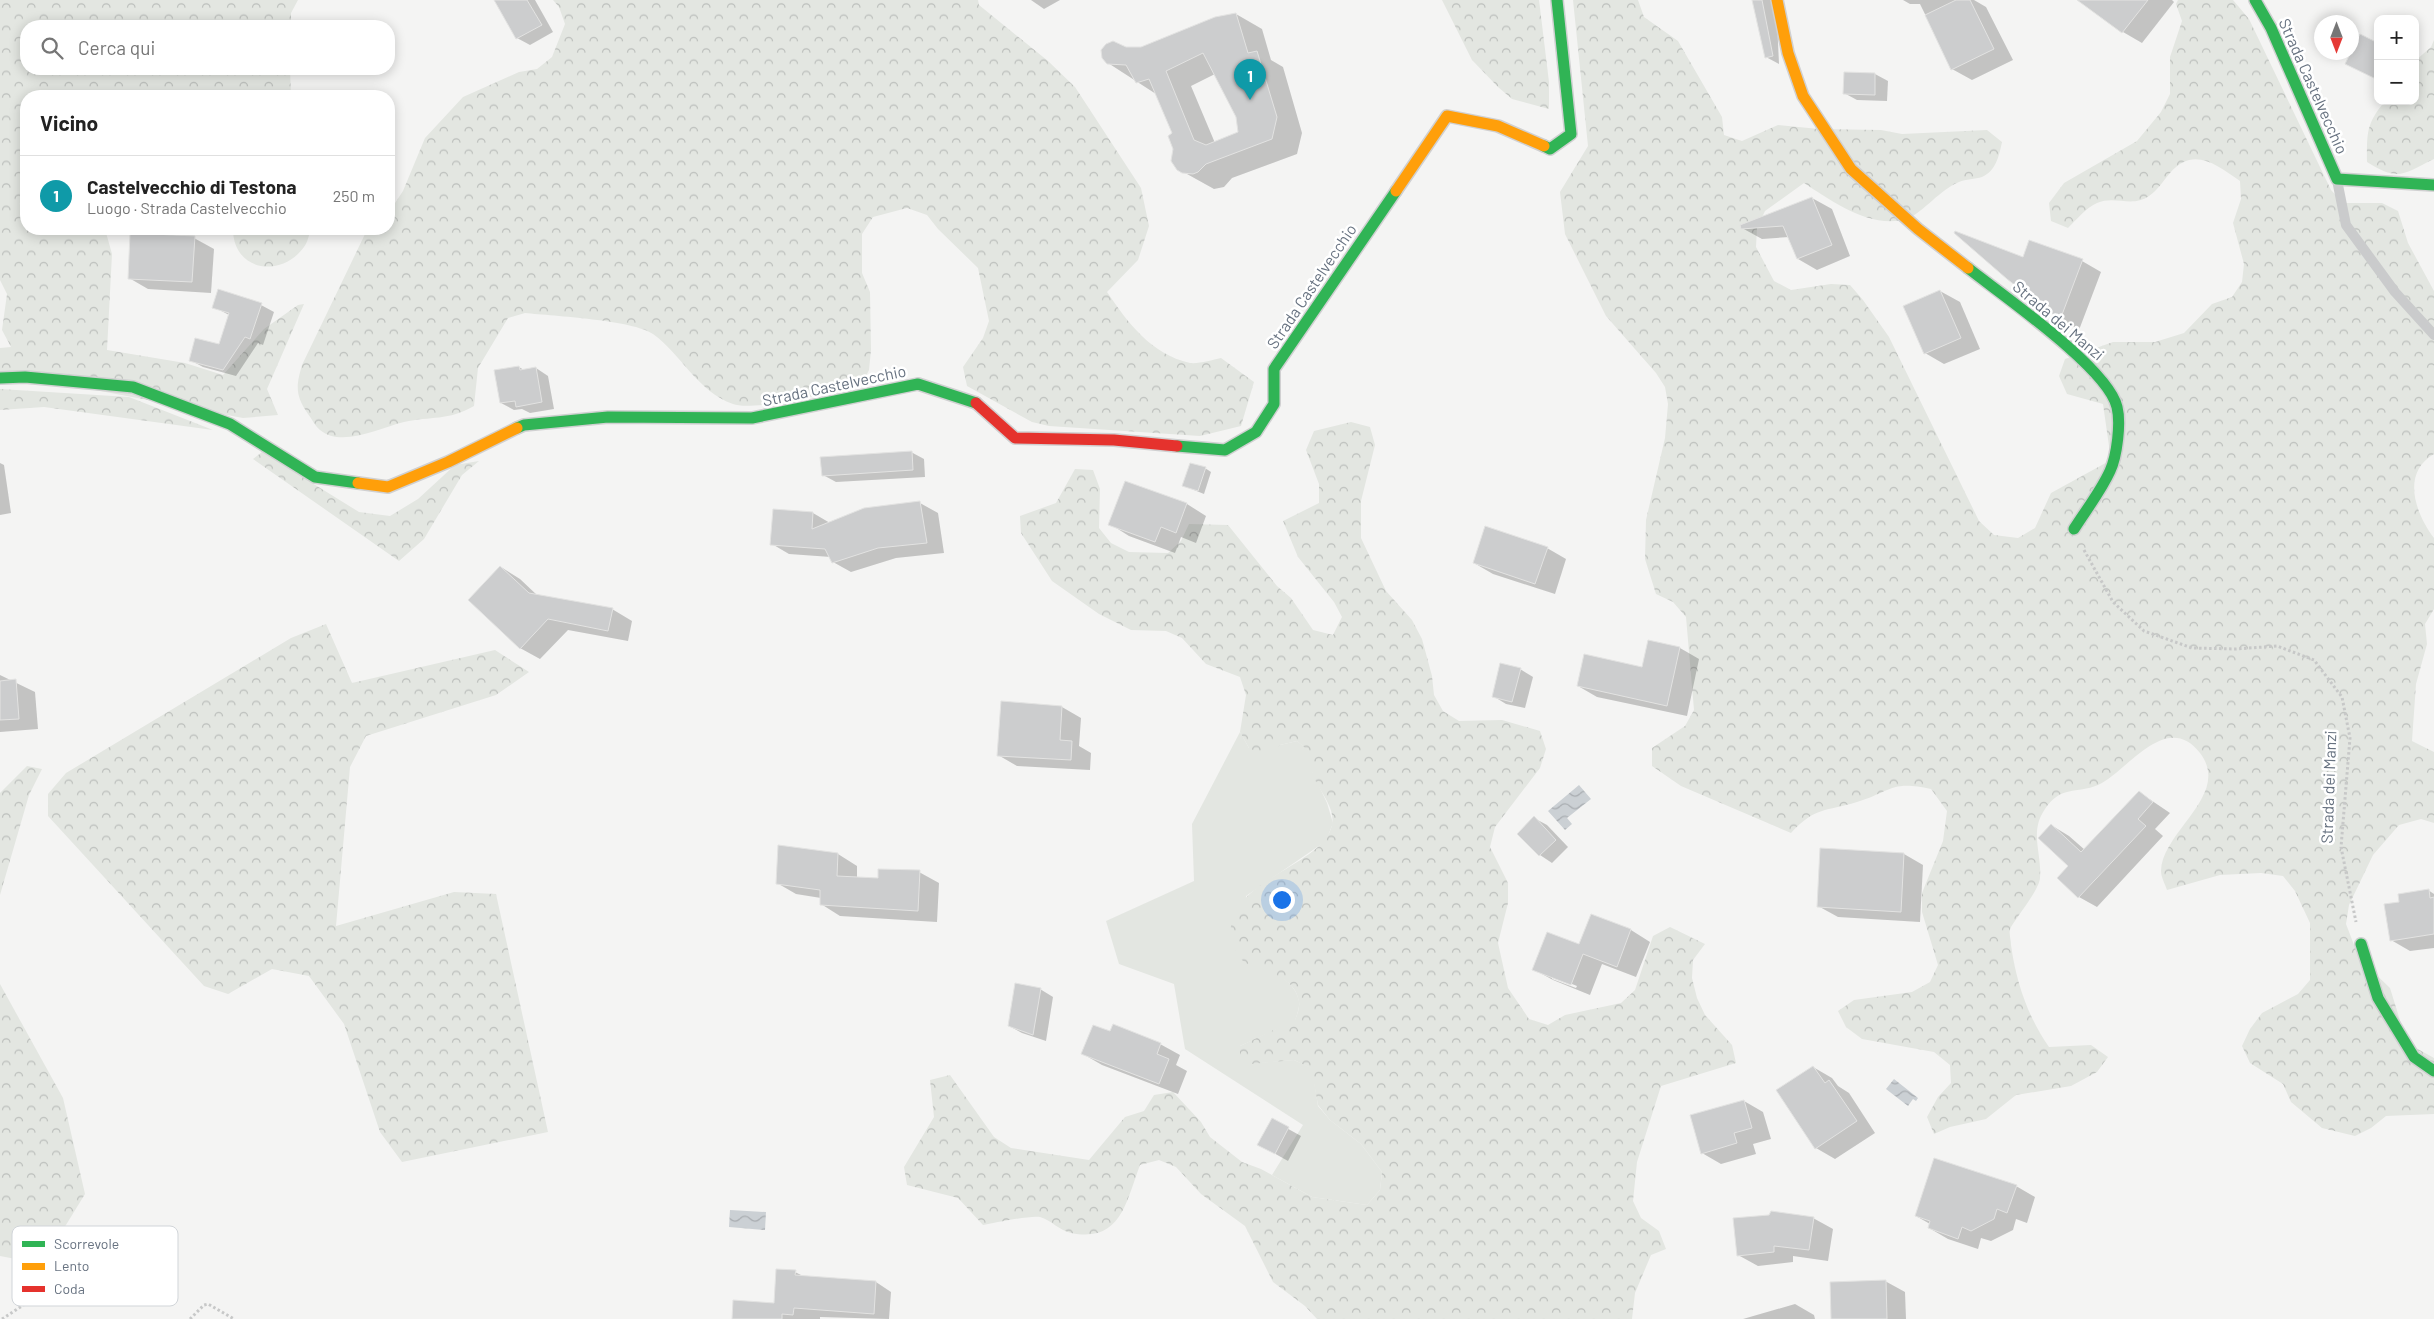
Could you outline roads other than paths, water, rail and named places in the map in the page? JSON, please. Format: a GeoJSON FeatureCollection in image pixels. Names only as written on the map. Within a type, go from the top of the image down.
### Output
{"type":"FeatureCollection","features":[{"type":"Feature","properties":{"kind":"street","name":"Strada Castelvecchio"},"geometry":{"type":"LineString","coordinates":[[0,378],[25,377],[132,387],[230,424],[315,478],[388,487],[448,462],[524,425],[608,417],[752,418],[918,384],[977,403],[1015,438],[1114,440],[1225,450],[1256,432],[1274,404],[1274,369],[1447,116],[1498,126],[1550,149],[1570,134],[1557,0]]}},
{"type":"Feature","properties":{"kind":"street","name":"Strada dei Manzi"},"geometry":{"type":"LineString","coordinates":[[1777,0],[1788,52],[1803,96],[1851,169],[1918,229],[2060,340],[2103,381],[2117,406],[2117,445],[2110,471],[2074,529]]}},
{"type":"Feature","properties":{"kind":"street","name":"Strada Castelvecchio"},"geometry":{"type":"LineString","coordinates":[[2255,0],[2271,28],[2337,179],[2434,185]]}},
{"type":"Feature","properties":{"kind":"street"},"geometry":{"type":"LineString","coordinates":[[2361,944],[2378,998],[2414,1056],[2434,1070]]}},
{"type":"Feature","properties":{"kind":"lane"},"geometry":{"type":"LineString","coordinates":[[2337,179],[2346,225],[2395,292],[2434,335]]}},
{"type":"Feature","properties":{"kind":"water"},"geometry":{"type":"Polygon","coordinates":[[[1579,785],[1591,799],[1567,818],[1572,824],[1565,830],[1548,811],[1579,785]]]}},
{"type":"Feature","properties":{"kind":"water"},"geometry":{"type":"Polygon","coordinates":[[[1894,1079],[1918,1098],[1916,1101],[1913,1099],[1908,1106],[1886,1089],[1894,1079]]]}},
{"type":"Feature","properties":{"kind":"water"},"geometry":{"type":"Polygon","coordinates":[[[730,1210],[766,1212],[765,1230],[729,1227],[730,1210]]]}},
{"type":"Feature","properties":{"kind":"place","name":"Castelvecchio di Testona"},"geometry":{"type":"Point","coordinates":[1250,100]}}]}
